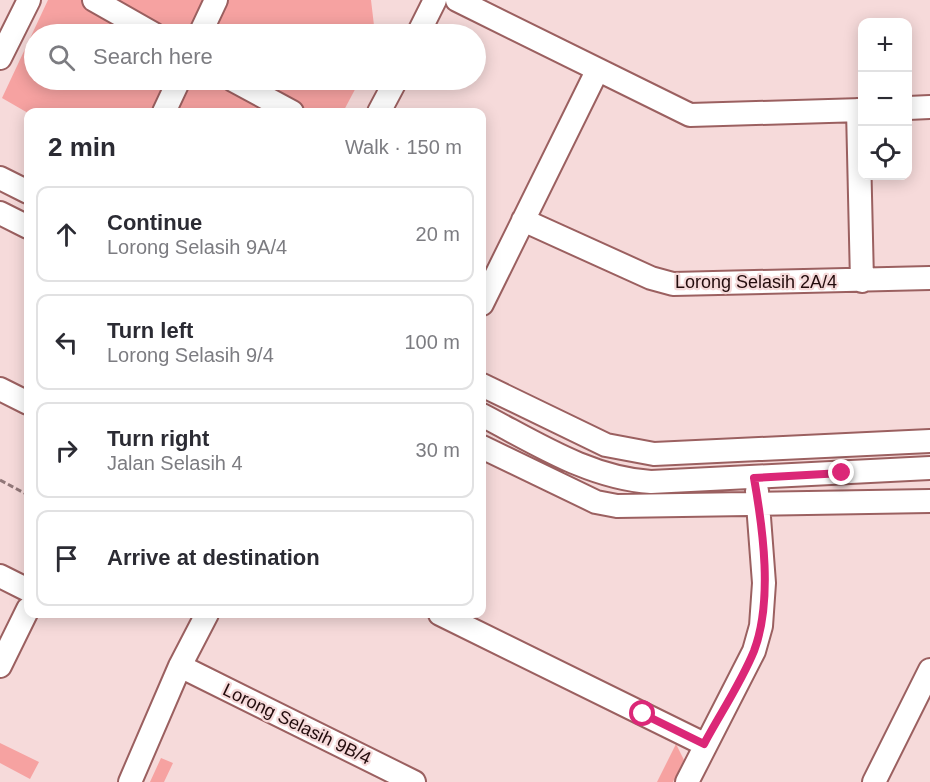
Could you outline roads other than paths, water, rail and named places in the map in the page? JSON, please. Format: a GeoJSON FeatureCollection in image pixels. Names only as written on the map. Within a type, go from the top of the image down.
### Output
{"type":"FeatureCollection","features":[{"type":"Feature","properties":{"kind":"street"},"geometry":{"type":"LineString","coordinates":[[0,58],[29,0]]}},
{"type":"Feature","properties":{"kind":"street"},"geometry":{"type":"LineString","coordinates":[[94,0],[136,24]]}},
{"type":"Feature","properties":{"kind":"street"},"geometry":{"type":"LineString","coordinates":[[205,24],[216,0]]}},
{"type":"Feature","properties":{"kind":"street"},"geometry":{"type":"LineString","coordinates":[[423,24],[435,0]]}},
{"type":"Feature","properties":{"kind":"street"},"geometry":{"type":"LineString","coordinates":[[457,0],[487,7],[597,71],[690,116],[858,110]]}},
{"type":"Feature","properties":{"kind":"street"},"geometry":{"type":"LineString","coordinates":[[486,296],[597,71]]}},
{"type":"Feature","properties":{"kind":"street"},"geometry":{"type":"LineString","coordinates":[[166,108],[174,90]]}},
{"type":"Feature","properties":{"kind":"street"},"geometry":{"type":"LineString","coordinates":[[251,90],[285,108]]}},
{"type":"Feature","properties":{"kind":"street"},"geometry":{"type":"LineString","coordinates":[[381,108],[391,90]]}},
{"type":"Feature","properties":{"kind":"street"},"geometry":{"type":"LineString","coordinates":[[912,108],[930,107]]}},
{"type":"Feature","properties":{"kind":"street"},"geometry":{"type":"LineString","coordinates":[[860,126],[862,281]]}},
{"type":"Feature","properties":{"kind":"street"},"geometry":{"type":"LineString","coordinates":[[0,178],[24,190]]}},
{"type":"Feature","properties":{"kind":"street"},"geometry":{"type":"LineString","coordinates":[[0,213],[24,225]]}},
{"type":"Feature","properties":{"kind":"street","name":"Lorong Selasih 2A/4"},"geometry":{"type":"LineString","coordinates":[[523,220],[651,278],[673,284],[930,278]]}},
{"type":"Feature","properties":{"kind":"street"},"geometry":{"type":"LineString","coordinates":[[486,387],[606,445],[654,454],[930,441]]}},
{"type":"Feature","properties":{"kind":"street"},"geometry":{"type":"LineString","coordinates":[[0,389],[24,401]]}},
{"type":"Feature","properties":{"kind":"street"},"geometry":{"type":"LineString","coordinates":[[486,417],[590,471],[625,481],[754,478],[930,468]]}},
{"type":"Feature","properties":{"kind":"street"},"geometry":{"type":"LineString","coordinates":[[486,449],[596,502],[617,506],[759,506],[930,501]]}},
{"type":"Feature","properties":{"kind":"street"},"geometry":{"type":"LineString","coordinates":[[687,782],[704,744],[754,651],[760,626],[764,583],[759,506],[754,478]]}},
{"type":"Feature","properties":{"kind":"street"},"geometry":{"type":"LineString","coordinates":[[0,576],[24,588]]}},
{"type":"Feature","properties":{"kind":"street"},"geometry":{"type":"LineString","coordinates":[[0,666],[24,617]]}},
{"type":"Feature","properties":{"kind":"street"},"geometry":{"type":"LineString","coordinates":[[130,782],[180,666],[205,618]]}},
{"type":"Feature","properties":{"kind":"street"},"geometry":{"type":"LineString","coordinates":[[448,618],[704,744]]}},
{"type":"Feature","properties":{"kind":"street","name":"Lorong Selasih 9B/4"},"geometry":{"type":"LineString","coordinates":[[180,666],[414,782]]}},
{"type":"Feature","properties":{"kind":"street"},"geometry":{"type":"LineString","coordinates":[[874,782],[930,670]]}}]}
